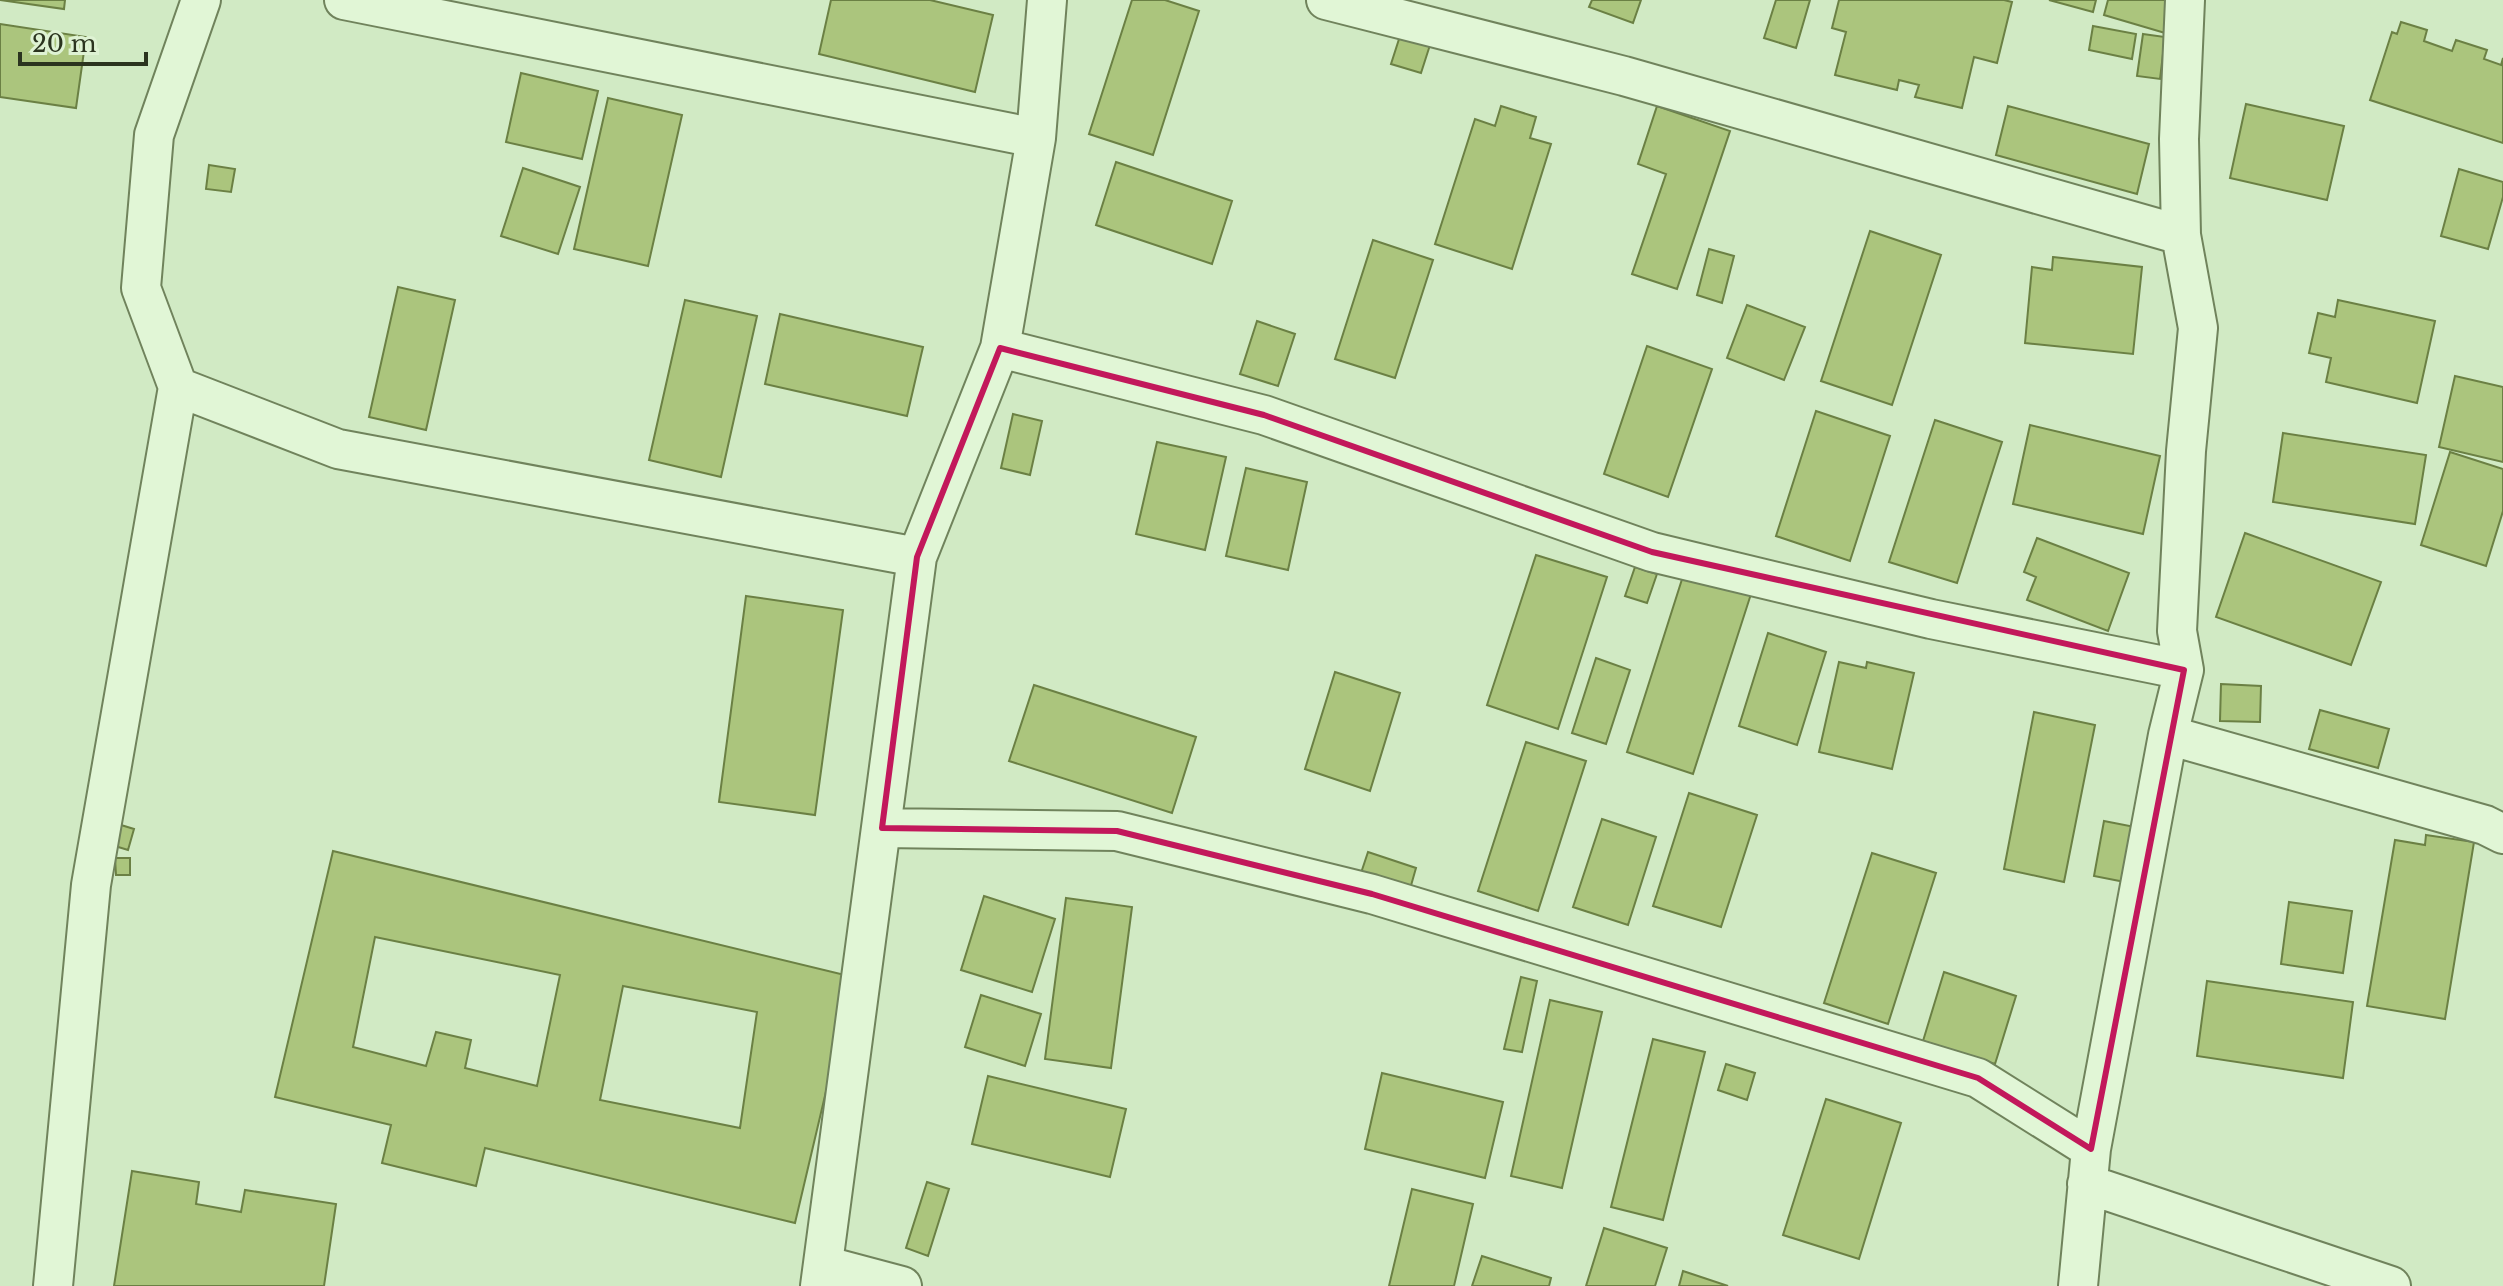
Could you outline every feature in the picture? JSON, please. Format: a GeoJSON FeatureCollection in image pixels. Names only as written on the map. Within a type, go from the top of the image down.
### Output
{"type":"FeatureCollection","features":[{"type":"Feature","properties":{"kind":"street"},"geometry":{"type":"LineString","coordinates":[[53,1286],[91,885],[178,387],[141,288],[154,135],[201,0]]}},
{"type":"Feature","properties":{"kind":"street"},"geometry":{"type":"LineString","coordinates":[[344,0],[1036,138]]}},
{"type":"Feature","properties":{"kind":"street"},"geometry":{"type":"LineString","coordinates":[[902,1286],[822,1276],[917,557],[1000,348],[1036,138],[1047,0]]}},
{"type":"Feature","properties":{"kind":"street"},"geometry":{"type":"LineString","coordinates":[[1326,0],[1624,76],[2181,235]]}},
{"type":"Feature","properties":{"kind":"street"},"geometry":{"type":"LineString","coordinates":[[2078,1286],[2089,1167],[2168,735],[2184,670],[2177,631],[2186,451],[2198,328],[2181,235],[2179,139],[2185,0]]}},
{"type":"Feature","properties":{"kind":"street"},"geometry":{"type":"LineString","coordinates":[[1000,348],[1264,415],[1652,552],[1931,619],[2184,670]]}},
{"type":"Feature","properties":{"kind":"street"},"geometry":{"type":"LineString","coordinates":[[178,387],[338,449],[917,557]]}},
{"type":"Feature","properties":{"kind":"street"},"geometry":{"type":"LineString","coordinates":[[2168,735],[2485,825],[2503,834]]}},
{"type":"Feature","properties":{"kind":"street"},"geometry":{"type":"LineString","coordinates":[[882,828],[1117,831],[1372,894],[1978,1078],[2089,1167],[2391,1286]]}},
{"type":"Feature","properties":{"kind":"highlighted area"},"geometry":{"type":"Polygon","coordinates":[[[1000,348],[1264,415],[1652,552],[2184,670],[2091,1149],[1978,1078],[1372,894],[1117,831],[882,828],[917,557],[1000,348]]]}},
{"type":"Feature","properties":{"kind":"building"},"geometry":{"type":"Polygon","coordinates":[[[0,0],[65,0],[64,9],[0,0]]]}},
{"type":"Feature","properties":{"kind":"building"},"geometry":{"type":"Polygon","coordinates":[[[831,0],[930,0],[993,15],[975,92],[819,54],[831,0]]]}},
{"type":"Feature","properties":{"kind":"building"},"geometry":{"type":"Polygon","coordinates":[[[1132,0],[1165,0],[1199,11],[1153,155],[1089,134],[1132,0]]]}},
{"type":"Feature","properties":{"kind":"building"},"geometry":{"type":"Polygon","coordinates":[[[1592,0],[1641,0],[1633,23],[1589,7],[1592,0]]]}},
{"type":"Feature","properties":{"kind":"building"},"geometry":{"type":"Polygon","coordinates":[[[1776,0],[1810,0],[1796,48],[1764,38],[1776,0]]]}},
{"type":"Feature","properties":{"kind":"building"},"geometry":{"type":"Polygon","coordinates":[[[1839,0],[2012,2],[1997,63],[1974,57],[1962,108],[1915,97],[1919,85],[1899,80],[1897,90],[1835,75],[1846,32],[1832,28],[1839,0]]]}},
{"type":"Feature","properties":{"kind":"building"},"geometry":{"type":"Polygon","coordinates":[[[2049,0],[2096,0],[2093,12],[2049,0]]]}},
{"type":"Feature","properties":{"kind":"building"},"geometry":{"type":"Polygon","coordinates":[[[2108,0],[2174,0],[2165,33],[2104,15],[2108,0]]]}},
{"type":"Feature","properties":{"kind":"building"},"geometry":{"type":"Polygon","coordinates":[[[2401,22],[2427,30],[2424,41],[2452,51],[2456,40],[2487,50],[2484,59],[2501,65],[2503,58],[2503,143],[2370,100],[2392,32],[2397,34],[2401,22]]]}},
{"type":"Feature","properties":{"kind":"building"},"geometry":{"type":"Polygon","coordinates":[[[0,24],[86,37],[76,108],[0,97],[0,24]]]}},
{"type":"Feature","properties":{"kind":"building"},"geometry":{"type":"Polygon","coordinates":[[[2093,26],[2136,34],[2132,59],[2089,50],[2093,26]]]}},
{"type":"Feature","properties":{"kind":"building"},"geometry":{"type":"Polygon","coordinates":[[[2143,34],[2165,37],[2160,79],[2137,76],[2143,34]]]}},
{"type":"Feature","properties":{"kind":"building"},"geometry":{"type":"Polygon","coordinates":[[[1400,36],[1430,45],[1421,73],[1391,64],[1400,36]]]}},
{"type":"Feature","properties":{"kind":"building"},"geometry":{"type":"Polygon","coordinates":[[[521,73],[598,91],[582,159],[506,142],[521,73]]]}},
{"type":"Feature","properties":{"kind":"building"},"geometry":{"type":"Polygon","coordinates":[[[608,98],[682,115],[648,266],[574,249],[608,98]]]}},
{"type":"Feature","properties":{"kind":"building"},"geometry":{"type":"Polygon","coordinates":[[[2246,104],[2344,126],[2327,200],[2230,178],[2246,104]]]}},
{"type":"Feature","properties":{"kind":"building"},"geometry":{"type":"Polygon","coordinates":[[[1501,106],[1536,117],[1530,138],[1551,144],[1512,269],[1435,244],[1475,119],[1495,126],[1501,106]]]}},
{"type":"Feature","properties":{"kind":"building"},"geometry":{"type":"Polygon","coordinates":[[[1657,106],[1730,131],[1677,289],[1632,274],[1666,174],[1638,164],[1657,106]]]}},
{"type":"Feature","properties":{"kind":"building"},"geometry":{"type":"Polygon","coordinates":[[[2008,106],[2149,144],[2137,194],[1996,155],[2008,106]]]}},
{"type":"Feature","properties":{"kind":"building"},"geometry":{"type":"Polygon","coordinates":[[[1116,162],[1232,201],[1212,264],[1096,225],[1116,162]]]}},
{"type":"Feature","properties":{"kind":"building"},"geometry":{"type":"Polygon","coordinates":[[[209,165],[235,169],[231,192],[206,189],[209,165]]]}},
{"type":"Feature","properties":{"kind":"building"},"geometry":{"type":"Polygon","coordinates":[[[523,168],[580,187],[558,254],[501,236],[523,168]]]}},
{"type":"Feature","properties":{"kind":"building"},"geometry":{"type":"Polygon","coordinates":[[[2459,169],[2503,182],[2503,197],[2488,249],[2441,236],[2459,169]]]}},
{"type":"Feature","properties":{"kind":"building"},"geometry":{"type":"Polygon","coordinates":[[[1870,231],[1941,255],[1892,405],[1821,381],[1870,231]]]}},
{"type":"Feature","properties":{"kind":"building"},"geometry":{"type":"Polygon","coordinates":[[[1373,240],[1433,260],[1395,378],[1335,359],[1373,240]]]}},
{"type":"Feature","properties":{"kind":"building"},"geometry":{"type":"Polygon","coordinates":[[[1709,249],[1734,256],[1722,303],[1697,295],[1709,249]]]}},
{"type":"Feature","properties":{"kind":"building"},"geometry":{"type":"Polygon","coordinates":[[[2053,257],[2142,267],[2133,354],[2025,343],[2032,267],[2052,270],[2053,257]]]}},
{"type":"Feature","properties":{"kind":"building"},"geometry":{"type":"Polygon","coordinates":[[[398,287],[455,300],[426,430],[369,417],[398,287]]]}},
{"type":"Feature","properties":{"kind":"building"},"geometry":{"type":"Polygon","coordinates":[[[685,300],[757,316],[721,477],[649,460],[685,300]]]}},
{"type":"Feature","properties":{"kind":"building"},"geometry":{"type":"Polygon","coordinates":[[[2338,300],[2435,321],[2417,403],[2326,382],[2331,358],[2309,353],[2318,313],[2335,317],[2338,300]]]}},
{"type":"Feature","properties":{"kind":"building"},"geometry":{"type":"Polygon","coordinates":[[[1747,305],[1805,327],[1784,380],[1727,358],[1747,305]]]}},
{"type":"Feature","properties":{"kind":"building"},"geometry":{"type":"Polygon","coordinates":[[[780,314],[923,347],[907,416],[765,384],[780,314]]]}},
{"type":"Feature","properties":{"kind":"building"},"geometry":{"type":"Polygon","coordinates":[[[1257,321],[1295,334],[1278,386],[1240,374],[1257,321]]]}},
{"type":"Feature","properties":{"kind":"building"},"geometry":{"type":"Polygon","coordinates":[[[1647,346],[1712,369],[1668,497],[1604,474],[1647,346]]]}},
{"type":"Feature","properties":{"kind":"building"},"geometry":{"type":"Polygon","coordinates":[[[2455,376],[2503,387],[2503,462],[2439,447],[2455,376]]]}},
{"type":"Feature","properties":{"kind":"building"},"geometry":{"type":"Polygon","coordinates":[[[1816,411],[1890,436],[1850,561],[1776,536],[1816,411]]]}},
{"type":"Feature","properties":{"kind":"building"},"geometry":{"type":"Polygon","coordinates":[[[1013,414],[1042,421],[1030,475],[1001,468],[1013,414]]]}},
{"type":"Feature","properties":{"kind":"building"},"geometry":{"type":"Polygon","coordinates":[[[1935,420],[2002,442],[1957,583],[1889,562],[1935,420]]]}},
{"type":"Feature","properties":{"kind":"building"},"geometry":{"type":"Polygon","coordinates":[[[2030,425],[2160,456],[2143,534],[2013,504],[2030,425]]]}},
{"type":"Feature","properties":{"kind":"building"},"geometry":{"type":"Polygon","coordinates":[[[2283,433],[2426,455],[2415,524],[2273,502],[2283,433]]]}},
{"type":"Feature","properties":{"kind":"building"},"geometry":{"type":"Polygon","coordinates":[[[1157,442],[1226,457],[1205,550],[1136,534],[1157,442]]]}},
{"type":"Feature","properties":{"kind":"building"},"geometry":{"type":"Polygon","coordinates":[[[2450,452],[2503,469],[2503,511],[2486,566],[2421,545],[2450,452]]]}},
{"type":"Feature","properties":{"kind":"building"},"geometry":{"type":"Polygon","coordinates":[[[1246,468],[1307,482],[1288,570],[1226,556],[1246,468]]]}},
{"type":"Feature","properties":{"kind":"building"},"geometry":{"type":"Polygon","coordinates":[[[2245,533],[2381,582],[2351,665],[2216,617],[2245,533]]]}},
{"type":"Feature","properties":{"kind":"building"},"geometry":{"type":"Polygon","coordinates":[[[2037,538],[2129,573],[2108,631],[2027,600],[2036,577],[2024,572],[2037,538]]]}},
{"type":"Feature","properties":{"kind":"building"},"geometry":{"type":"Polygon","coordinates":[[[1536,555],[1607,577],[1558,729],[1487,705],[1536,555]]]}},
{"type":"Feature","properties":{"kind":"building"},"geometry":{"type":"Polygon","coordinates":[[[1635,567],[1657,574],[1647,603],[1625,596],[1635,567]]]}},
{"type":"Feature","properties":{"kind":"building"},"geometry":{"type":"Polygon","coordinates":[[[1684,573],[1751,594],[1693,774],[1627,752],[1684,573]]]}},
{"type":"Feature","properties":{"kind":"building"},"geometry":{"type":"Polygon","coordinates":[[[746,596],[843,610],[815,815],[719,802],[746,596]]]}},
{"type":"Feature","properties":{"kind":"building"},"geometry":{"type":"Polygon","coordinates":[[[1768,633],[1826,652],[1797,745],[1739,726],[1768,633]]]}},
{"type":"Feature","properties":{"kind":"building"},"geometry":{"type":"Polygon","coordinates":[[[1596,658],[1630,670],[1606,744],[1572,733],[1596,658]]]}},
{"type":"Feature","properties":{"kind":"building"},"geometry":{"type":"Polygon","coordinates":[[[1839,662],[1866,668],[1867,662],[1914,673],[1892,769],[1819,752],[1839,662]]]}},
{"type":"Feature","properties":{"kind":"building"},"geometry":{"type":"Polygon","coordinates":[[[1335,672],[1400,693],[1370,791],[1305,769],[1335,672]]]}},
{"type":"Feature","properties":{"kind":"building"},"geometry":{"type":"Polygon","coordinates":[[[2221,684],[2261,686],[2260,722],[2220,721],[2221,684]]]}},
{"type":"Feature","properties":{"kind":"building"},"geometry":{"type":"Polygon","coordinates":[[[1034,685],[1196,737],[1172,813],[1009,761],[1034,685]]]}},
{"type":"Feature","properties":{"kind":"building"},"geometry":{"type":"Polygon","coordinates":[[[2320,710],[2389,729],[2378,768],[2309,749],[2320,710]]]}},
{"type":"Feature","properties":{"kind":"building"},"geometry":{"type":"Polygon","coordinates":[[[2034,712],[2095,725],[2064,882],[2004,869],[2034,712]]]}},
{"type":"Feature","properties":{"kind":"building"},"geometry":{"type":"Polygon","coordinates":[[[1526,742],[1586,761],[1538,911],[1478,891],[1526,742]]]}},
{"type":"Feature","properties":{"kind":"building"},"geometry":{"type":"Polygon","coordinates":[[[1689,793],[1757,815],[1721,927],[1653,906],[1689,793]]]}},
{"type":"Feature","properties":{"kind":"building"},"geometry":{"type":"Polygon","coordinates":[[[1602,819],[1656,837],[1628,925],[1573,907],[1602,819]]]}},
{"type":"Feature","properties":{"kind":"building"},"geometry":{"type":"Polygon","coordinates":[[[2104,821],[2140,828],[2130,883],[2094,876],[2104,821]]]}},
{"type":"Feature","properties":{"kind":"building"},"geometry":{"type":"Polygon","coordinates":[[[121,825],[134,829],[128,850],[115,846],[121,825]]]}},
{"type":"Feature","properties":{"kind":"building"},"geometry":{"type":"Polygon","coordinates":[[[2426,835],[2474,842],[2445,1019],[2367,1006],[2395,840],[2425,845],[2426,835]]]}},
{"type":"Feature","properties":{"kind":"building"},"geometry":{"type":"Polygon","coordinates":[[[333,851],[853,977],[795,1223],[485,1148],[476,1186],[382,1163],[391,1125],[275,1097],[333,851]],[[375,937],[353,1047],[426,1066],[436,1032],[471,1040],[465,1068],[537,1086],[560,975],[375,937]],[[623,986],[600,1100],[740,1128],[757,1012],[623,986]]]}},
{"type":"Feature","properties":{"kind":"building"},"geometry":{"type":"Polygon","coordinates":[[[1368,852],[1416,868],[1410,889],[1361,873],[1368,852]]]}},
{"type":"Feature","properties":{"kind":"building"},"geometry":{"type":"Polygon","coordinates":[[[1872,853],[1936,873],[1888,1024],[1824,1003],[1872,853]]]}},
{"type":"Feature","properties":{"kind":"building"},"geometry":{"type":"Polygon","coordinates":[[[115,858],[130,858],[130,875],[116,875],[115,858]]]}},
{"type":"Feature","properties":{"kind":"building"},"geometry":{"type":"Polygon","coordinates":[[[984,896],[1055,919],[1032,992],[961,970],[984,896]]]}},
{"type":"Feature","properties":{"kind":"building"},"geometry":{"type":"Polygon","coordinates":[[[1066,898],[1132,907],[1111,1068],[1045,1059],[1066,898]]]}},
{"type":"Feature","properties":{"kind":"building"},"geometry":{"type":"Polygon","coordinates":[[[2289,902],[2352,911],[2343,973],[2281,964],[2289,902]]]}},
{"type":"Feature","properties":{"kind":"building"},"geometry":{"type":"Polygon","coordinates":[[[1944,972],[2016,996],[1995,1064],[1923,1041],[1944,972]]]}},
{"type":"Feature","properties":{"kind":"building"},"geometry":{"type":"Polygon","coordinates":[[[1521,977],[1537,981],[1522,1052],[1504,1049],[1521,977]]]}},
{"type":"Feature","properties":{"kind":"building"},"geometry":{"type":"Polygon","coordinates":[[[2207,981],[2353,1002],[2343,1078],[2197,1056],[2207,981]]]}},
{"type":"Feature","properties":{"kind":"building"},"geometry":{"type":"Polygon","coordinates":[[[981,995],[1041,1014],[1025,1066],[965,1047],[981,995]]]}},
{"type":"Feature","properties":{"kind":"building"},"geometry":{"type":"Polygon","coordinates":[[[1550,1000],[1602,1012],[1562,1188],[1511,1176],[1550,1000]]]}},
{"type":"Feature","properties":{"kind":"building"},"geometry":{"type":"Polygon","coordinates":[[[1653,1039],[1705,1052],[1663,1220],[1611,1207],[1653,1039]]]}},
{"type":"Feature","properties":{"kind":"building"},"geometry":{"type":"Polygon","coordinates":[[[1726,1064],[1755,1073],[1747,1100],[1718,1090],[1726,1064]]]}},
{"type":"Feature","properties":{"kind":"building"},"geometry":{"type":"Polygon","coordinates":[[[1382,1073],[1503,1102],[1485,1178],[1365,1149],[1382,1073]]]}},
{"type":"Feature","properties":{"kind":"building"},"geometry":{"type":"Polygon","coordinates":[[[988,1076],[1126,1109],[1110,1177],[972,1144],[988,1076]]]}},
{"type":"Feature","properties":{"kind":"building"},"geometry":{"type":"Polygon","coordinates":[[[1826,1099],[1901,1123],[1859,1259],[1783,1235],[1826,1099]]]}},
{"type":"Feature","properties":{"kind":"building"},"geometry":{"type":"Polygon","coordinates":[[[132,1171],[199,1182],[196,1204],[241,1212],[245,1190],[336,1204],[324,1286],[114,1286],[132,1171]]]}},
{"type":"Feature","properties":{"kind":"building"},"geometry":{"type":"Polygon","coordinates":[[[927,1182],[949,1189],[928,1256],[906,1248],[927,1182]]]}},
{"type":"Feature","properties":{"kind":"building"},"geometry":{"type":"Polygon","coordinates":[[[1412,1189],[1473,1204],[1454,1286],[1389,1286],[1412,1189]]]}},
{"type":"Feature","properties":{"kind":"building"},"geometry":{"type":"Polygon","coordinates":[[[1604,1228],[1667,1248],[1655,1286],[1586,1286],[1604,1228]]]}},
{"type":"Feature","properties":{"kind":"building"},"geometry":{"type":"Polygon","coordinates":[[[1482,1256],[1551,1278],[1549,1286],[1472,1286],[1482,1256]]]}},
{"type":"Feature","properties":{"kind":"building"},"geometry":{"type":"Polygon","coordinates":[[[1683,1271],[1728,1286],[1679,1286],[1683,1271]]]}}]}
